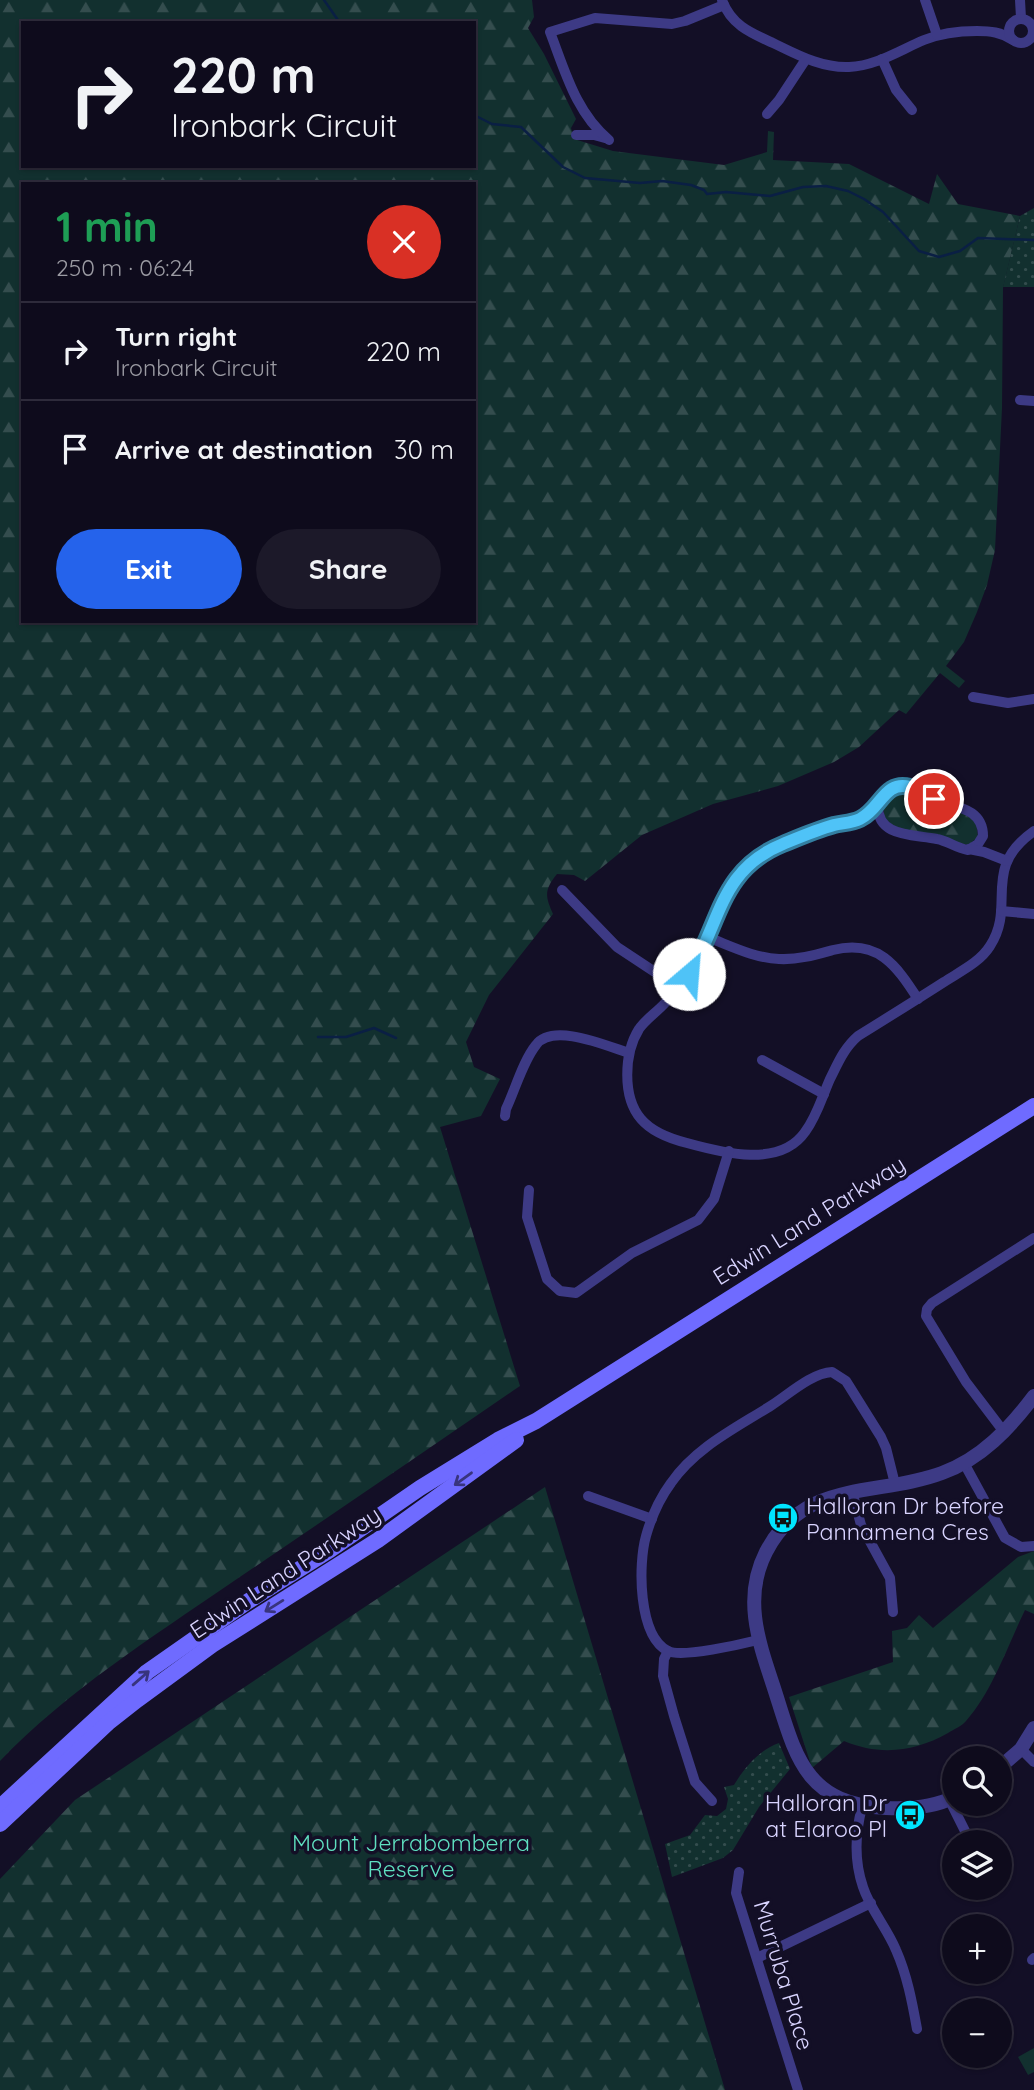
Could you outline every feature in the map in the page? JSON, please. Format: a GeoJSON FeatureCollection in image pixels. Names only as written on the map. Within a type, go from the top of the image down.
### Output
{"type":"FeatureCollection","features":[{"type":"Feature","properties":{"kind":"main road","name":"Edwin Land Parkway"},"geometry":{"type":"LineString","coordinates":[[0,1807],[147,1672],[247,1602],[330,1550],[420,1488],[498,1440],[536,1421],[1034,1106]]}},
{"type":"Feature","properties":{"kind":"main road","name":"Edwin Land Parkway"},"geometry":{"type":"LineString","coordinates":[[0,1824],[109,1722],[180,1668],[378,1540],[610,1374]]}},
{"type":"Feature","properties":{"kind":"street"},"geometry":{"type":"LineString","coordinates":[[925,0],[937,35]]}},
{"type":"Feature","properties":{"kind":"street"},"geometry":{"type":"LineString","coordinates":[[991,31],[1023,43],[1033,37],[1034,29],[1024,22],[1020,0]]}},
{"type":"Feature","properties":{"kind":"street"},"geometry":{"type":"LineString","coordinates":[[576,135],[594,135],[611,142],[591,123],[581,107],[550,32],[595,18],[672,24],[685,21],[723,2],[737,24],[747,31],[806,59],[839,67],[860,66],[881,60],[937,35],[958,31],[991,31],[1024,22]]}},
{"type":"Feature","properties":{"kind":"street"},"geometry":{"type":"LineString","coordinates":[[1013,40],[1009,30],[1024,22]]}},
{"type":"Feature","properties":{"kind":"street"},"geometry":{"type":"LineString","coordinates":[[767,114],[806,59]]}},
{"type":"Feature","properties":{"kind":"street"},"geometry":{"type":"LineString","coordinates":[[881,60],[897,90],[912,110]]}},
{"type":"Feature","properties":{"kind":"street"},"geometry":{"type":"LineString","coordinates":[[1020,400],[1034,401]]}},
{"type":"Feature","properties":{"kind":"street"},"geometry":{"type":"LineString","coordinates":[[973,697],[1008,703],[1034,699]]}},
{"type":"Feature","properties":{"kind":"street"},"geometry":{"type":"LineString","coordinates":[[1007,861],[990,848],[978,820],[969,811],[909,787],[900,786],[891,789],[864,817],[794,839],[753,860],[730,885],[694,966],[678,988],[641,1027],[629,1052],[627,1072],[631,1097],[633,1107],[641,1120],[668,1137],[700,1146],[758,1154],[772,1154],[787,1149],[804,1133],[818,1111],[847,1045],[971,965],[985,953],[997,933],[1001,911],[1000,888],[1007,861],[1019,843],[1034,831]]}},
{"type":"Feature","properties":{"kind":"street"},"geometry":{"type":"LineString","coordinates":[[878,804],[879,816],[887,827]]}},
{"type":"Feature","properties":{"kind":"street"},"geometry":{"type":"LineString","coordinates":[[851,822],[879,824],[906,835],[939,839],[1007,861]]}},
{"type":"Feature","properties":{"kind":"street"},"geometry":{"type":"LineString","coordinates":[[969,849],[981,840],[983,833]]}},
{"type":"Feature","properties":{"kind":"street"},"geometry":{"type":"LineString","coordinates":[[562,890],[617,947],[678,988]]}},
{"type":"Feature","properties":{"kind":"street"},"geometry":{"type":"LineString","coordinates":[[1001,911],[1034,914]]}},
{"type":"Feature","properties":{"kind":"street"},"geometry":{"type":"LineString","coordinates":[[707,937],[762,957],[782,959],[855,947],[873,951],[886,957],[898,968],[918,999]]}},
{"type":"Feature","properties":{"kind":"street"},"geometry":{"type":"LineString","coordinates":[[505,1116],[535,1045],[544,1038],[560,1034],[629,1052]]}},
{"type":"Feature","properties":{"kind":"street"},"geometry":{"type":"LineString","coordinates":[[762,1060],[824,1094]]}},
{"type":"Feature","properties":{"kind":"street"},"geometry":{"type":"LineString","coordinates":[[529,1190],[527,1217],[545,1276],[557,1290],[574,1293],[583,1290],[623,1258],[698,1220],[714,1199],[729,1151]]}},
{"type":"Feature","properties":{"kind":"street"},"geometry":{"type":"LineString","coordinates":[[1004,1432],[966,1382],[926,1316],[927,1308],[1034,1238]]}},
{"type":"Feature","properties":{"kind":"street"},"geometry":{"type":"LineString","coordinates":[[758,1640],[715,1649],[674,1653],[656,1640],[642,1590],[643,1551],[652,1519],[671,1483],[699,1452],[814,1378],[829,1372],[837,1373],[846,1381],[881,1437],[895,1484]]}},
{"type":"Feature","properties":{"kind":"street"},"geometry":{"type":"LineString","coordinates":[[942,1800],[914,1807],[862,1807],[840,1799],[804,1769],[796,1758],[758,1640],[753,1604],[754,1584],[774,1539],[785,1526],[813,1504],[852,1491],[921,1480],[944,1473],[984,1450],[1004,1432],[1034,1396]]}},
{"type":"Feature","properties":{"kind":"street"},"geometry":{"type":"LineString","coordinates":[[964,1463],[1005,1538],[1021,1546],[1034,1546]]}},
{"type":"Feature","properties":{"kind":"street"},"geometry":{"type":"LineString","coordinates":[[852,1491],[861,1525],[890,1578],[893,1612]]}},
{"type":"Feature","properties":{"kind":"street"},"geometry":{"type":"LineString","coordinates":[[588,1496],[652,1519]]}},
{"type":"Feature","properties":{"kind":"street"},"geometry":{"type":"LineString","coordinates":[[668,1651],[664,1660],[663,1676],[674,1716],[695,1782],[712,1801]]}},
{"type":"Feature","properties":{"kind":"street"},"geometry":{"type":"LineString","coordinates":[[1012,1757],[1021,1749],[1034,1728]]}},
{"type":"Feature","properties":{"kind":"street"},"geometry":{"type":"LineString","coordinates":[[1021,1749],[1034,1762]]}},
{"type":"Feature","properties":{"kind":"street"},"geometry":{"type":"LineString","coordinates":[[862,1807],[856,1858],[863,1888],[892,1941],[904,1970],[917,2029]]}},
{"type":"Feature","properties":{"kind":"street","name":"Murruba Place"},"geometry":{"type":"LineString","coordinates":[[739,1872],[736,1893],[798,2090]]}},
{"type":"Feature","properties":{"kind":"street"},"geometry":{"type":"LineString","coordinates":[[757,1958],[871,1903]]}},
{"type":"Feature","properties":{"kind":"green space"},"geometry":{"type":"Polygon","coordinates":[[[0,0],[532,0],[534,17],[528,28],[576,119],[571,128],[574,139],[613,151],[724,165],[767,152],[768,131],[774,132],[773,160],[849,164],[929,204],[937,174],[958,204],[1020,216],[1003,288],[1002,408],[995,550],[977,612],[964,642],[946,666],[965,681],[959,688],[940,673],[906,714],[899,710],[859,747],[834,762],[778,786],[713,804],[642,835],[585,881],[574,875],[557,874],[547,893],[553,914],[489,995],[466,1042],[474,1067],[500,1079],[481,1116],[440,1127],[520,1386],[111,1666],[53,1711],[0,1761],[0,0]]]}},
{"type":"Feature","properties":{"kind":"green space"},"geometry":{"type":"Polygon","coordinates":[[[1034,208],[1034,287],[1003,287],[1020,216],[1034,208]]]}},
{"type":"Feature","properties":{"kind":"green space"},"geometry":{"type":"Polygon","coordinates":[[[903,789],[956,809],[976,822],[978,837],[968,845],[896,828],[884,818],[884,807],[889,797],[903,789]]]}},
{"type":"Feature","properties":{"kind":"green space","name":"Mount Jerrabomberra Reserve"},"geometry":{"type":"Polygon","coordinates":[[[545,1487],[725,2090],[0,2090],[0,1879],[75,1800],[545,1487]]]}},
{"type":"Feature","properties":{"kind":"green space"},"geometry":{"type":"Polygon","coordinates":[[[1034,1551],[1034,1614],[1025,1610],[992,1682],[964,1723],[935,1739],[897,1750],[871,1749],[844,1741],[812,1768],[789,1697],[893,1662],[892,1631],[907,1628],[919,1615],[933,1628],[1018,1557],[1034,1551]]]}},
{"type":"Feature","properties":{"kind":"green space"},"geometry":{"type":"Polygon","coordinates":[[[779,1743],[790,1769],[759,1807],[733,1850],[723,1858],[672,1877],[665,1844],[690,1835],[705,1815],[717,1816],[726,1809],[728,1799],[724,1787],[734,1785],[753,1760],[779,1743]]]}},
{"type":"Feature","properties":{"kind":"green space"},"geometry":{"type":"Polygon","coordinates":[[[1034,2048],[1034,2072],[1028,2075],[1018,2057],[1034,2048]]]}},
{"type":"Feature","properties":{"kind":"waterway"},"geometry":{"type":"LineString","coordinates":[[324,0],[339,21]]}},
{"type":"Feature","properties":{"kind":"waterway"},"geometry":{"type":"LineString","coordinates":[[476,116],[492,124],[521,127],[563,167],[585,178],[640,183],[662,181],[691,185],[707,194],[726,192],[770,196],[803,187],[826,186],[848,191],[883,212],[919,251],[939,257],[960,251],[978,238],[1034,240]]}},
{"type":"Feature","properties":{"kind":"waterway"},"geometry":{"type":"LineString","coordinates":[[318,1037],[346,1037],[374,1028],[396,1038]]}},
{"type":"Feature","properties":{"kind":"place","name":"Halloran Dr before Pannamena Cres"},"geometry":{"type":"Point","coordinates":[783,1518]}},
{"type":"Feature","properties":{"kind":"place","name":"Halloran Dr at Elaroo Pl"},"geometry":{"type":"Point","coordinates":[910,1815]}},
{"type":"Feature","properties":{"kind":"route"},"geometry":{"type":"LineString","coordinates":[[689,974],[730,885],[745,867],[760,855],[821,829],[859,820],[874,810],[884,795],[897,787],[912,788],[934,799]]}}]}
